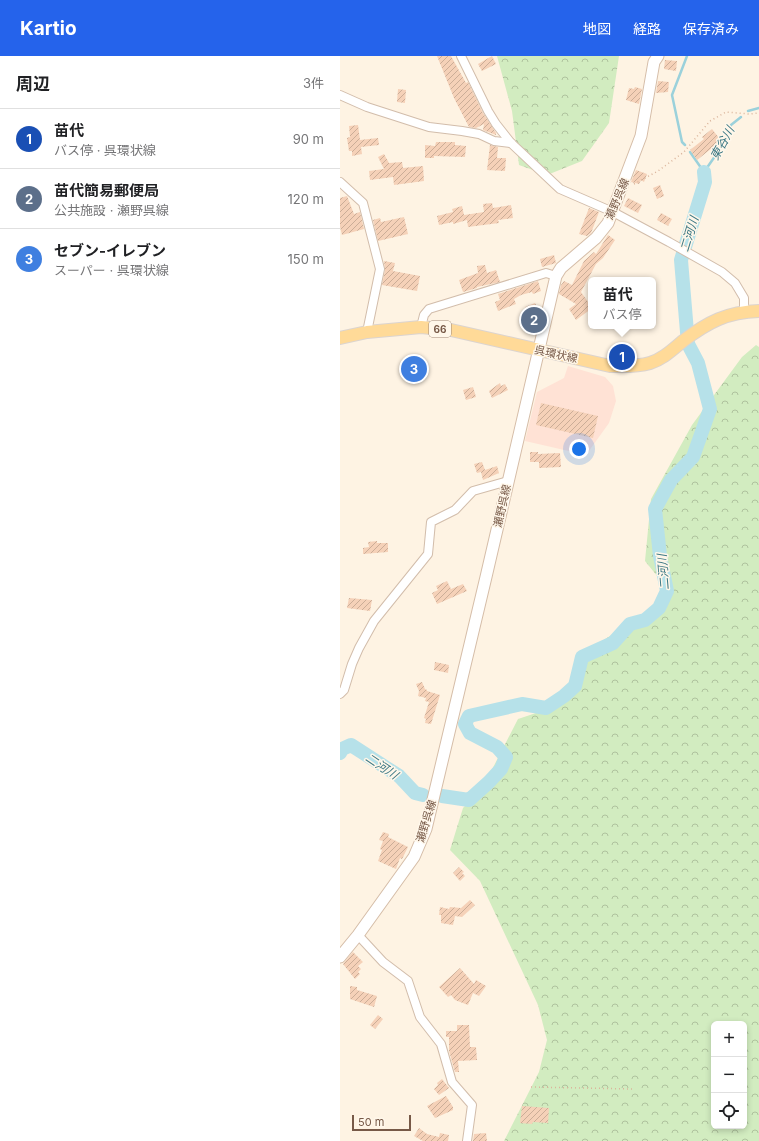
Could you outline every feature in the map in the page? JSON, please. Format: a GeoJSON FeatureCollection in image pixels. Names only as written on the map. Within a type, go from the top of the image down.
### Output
{"type":"FeatureCollection","features":[{"type":"Feature","properties":{"kind":"main road","name":"瀬野呉線"},"geometry":{"type":"LineString","coordinates":[[340,957],[358,935],[414,857],[426,829],[556,276],[561,268],[596,238],[608,223],[613,212],[641,136],[654,58]]}},
{"type":"Feature","properties":{"kind":"main road","name":"呉環状線"},"geometry":{"type":"LineString","coordinates":[[340,338],[367,332],[421,327],[452,330],[610,366],[632,366],[651,363],[667,355],[692,334],[718,319],[735,313],[759,312]]}},
{"type":"Feature","properties":{"kind":"street"},"geometry":{"type":"LineString","coordinates":[[461,56],[496,124],[512,143],[560,189],[613,212],[722,272],[735,283],[744,298],[744,312]]}},
{"type":"Feature","properties":{"kind":"street"},"geometry":{"type":"LineString","coordinates":[[340,95],[367,107],[429,127],[479,134],[494,141],[512,143]]}},
{"type":"Feature","properties":{"kind":"street"},"geometry":{"type":"LineString","coordinates":[[340,182],[363,203],[380,269],[367,332]]}},
{"type":"Feature","properties":{"kind":"street"},"geometry":{"type":"LineString","coordinates":[[421,327],[424,315],[429,309],[546,273],[556,276]]}},
{"type":"Feature","properties":{"kind":"street"},"geometry":{"type":"LineString","coordinates":[[340,694],[344,690],[357,654],[374,621],[428,554],[431,522],[454,510],[473,491],[508,481]]}},
{"type":"Feature","properties":{"kind":"street"},"geometry":{"type":"LineString","coordinates":[[358,935],[383,962],[408,981],[420,1017],[441,1044],[452,1082],[472,1105],[466,1141]]}},
{"type":"Feature","properties":{"kind":"path"},"geometry":{"type":"LineString","coordinates":[[622,190],[658,170],[684,152],[710,121],[726,112],[749,114],[759,112]]}},
{"type":"Feature","properties":{"kind":"path"},"geometry":{"type":"LineString","coordinates":[[532,1087],[632,1089]]}},
{"type":"Feature","properties":{"kind":"shaded area"},"geometry":{"type":"Polygon","coordinates":[[[568,366],[605,377],[613,386],[616,401],[609,423],[586,455],[525,441],[537,392],[564,378],[568,366]]]}},
{"type":"Feature","properties":{"kind":"green space"},"geometry":{"type":"Polygon","coordinates":[[[497,56],[619,56],[609,123],[582,161],[547,175],[519,165],[512,111],[497,56]]]}},
{"type":"Feature","properties":{"kind":"green space"},"geometry":{"type":"Polygon","coordinates":[[[756,345],[759,347],[759,1141],[504,1141],[539,1072],[547,1040],[538,1005],[480,881],[450,850],[463,808],[482,789],[518,719],[560,705],[580,655],[632,622],[651,615],[666,587],[645,561],[651,499],[692,425],[742,357],[756,345]]]}},
{"type":"Feature","properties":{"kind":"building"},"geometry":{"type":"Polygon","coordinates":[[[437,56],[451,56],[466,83],[468,82],[483,113],[496,135],[483,130],[484,124],[476,128],[469,127],[454,98],[437,56]]]}},
{"type":"Feature","properties":{"kind":"building"},"geometry":{"type":"Polygon","coordinates":[[[492,56],[496,64],[482,71],[478,64],[492,56]]]}},
{"type":"Feature","properties":{"kind":"building"},"geometry":{"type":"Polygon","coordinates":[[[665,60],[677,61],[676,71],[664,69],[665,60]]]}},
{"type":"Feature","properties":{"kind":"building"},"geometry":{"type":"Polygon","coordinates":[[[658,81],[669,82],[668,92],[656,93],[658,81]]]}},
{"type":"Feature","properties":{"kind":"building"},"geometry":{"type":"Polygon","coordinates":[[[635,87],[642,89],[639,104],[626,100],[629,88],[634,89],[635,87]]]}},
{"type":"Feature","properties":{"kind":"building"},"geometry":{"type":"Polygon","coordinates":[[[398,89],[406,90],[405,103],[397,102],[398,89]]]}},
{"type":"Feature","properties":{"kind":"building"},"geometry":{"type":"Polygon","coordinates":[[[358,125],[360,140],[378,138],[379,145],[361,147],[362,154],[352,156],[352,151],[349,151],[347,138],[350,137],[349,126],[358,125]]]}},
{"type":"Feature","properties":{"kind":"building"},"geometry":{"type":"Polygon","coordinates":[[[712,129],[723,143],[714,150],[712,148],[697,160],[690,150],[704,139],[702,137],[712,129]]]}},
{"type":"Feature","properties":{"kind":"building"},"geometry":{"type":"Polygon","coordinates":[[[436,142],[455,142],[455,145],[466,146],[465,157],[434,156],[434,158],[425,158],[425,145],[435,146],[436,142]]]}},
{"type":"Feature","properties":{"kind":"building"},"geometry":{"type":"Polygon","coordinates":[[[490,145],[498,147],[497,158],[506,158],[505,171],[487,170],[490,145]]]}},
{"type":"Feature","properties":{"kind":"building"},"geometry":{"type":"Polygon","coordinates":[[[384,154],[389,163],[402,162],[403,168],[423,166],[424,181],[394,185],[393,177],[370,180],[369,171],[384,169],[378,157],[384,154]]]}},
{"type":"Feature","properties":{"kind":"building"},"geometry":{"type":"Polygon","coordinates":[[[636,170],[647,174],[644,182],[641,180],[639,184],[631,182],[636,170]]]}},
{"type":"Feature","properties":{"kind":"building"},"geometry":{"type":"Polygon","coordinates":[[[660,185],[664,196],[657,199],[653,188],[660,185]]]}},
{"type":"Feature","properties":{"kind":"building"},"geometry":{"type":"Polygon","coordinates":[[[347,196],[354,214],[360,212],[364,229],[342,235],[340,227],[340,198],[347,196]]]}},
{"type":"Feature","properties":{"kind":"building"},"geometry":{"type":"Polygon","coordinates":[[[628,198],[642,205],[638,213],[624,206],[628,198]]]}},
{"type":"Feature","properties":{"kind":"building"},"geometry":{"type":"Polygon","coordinates":[[[492,203],[493,208],[511,205],[513,218],[498,220],[499,223],[468,227],[467,220],[453,224],[453,222],[439,225],[437,216],[453,212],[452,209],[462,206],[464,215],[484,212],[483,204],[492,203]]]}},
{"type":"Feature","properties":{"kind":"building"},"geometry":{"type":"Polygon","coordinates":[[[589,208],[599,212],[591,233],[587,236],[579,234],[589,208]]]}},
{"type":"Feature","properties":{"kind":"building"},"geometry":{"type":"Polygon","coordinates":[[[661,213],[672,219],[668,226],[657,220],[661,213]]]}},
{"type":"Feature","properties":{"kind":"building"},"geometry":{"type":"Polygon","coordinates":[[[404,217],[408,234],[378,241],[373,220],[380,218],[381,222],[404,217]]]}},
{"type":"Feature","properties":{"kind":"building"},"geometry":{"type":"Polygon","coordinates":[[[608,235],[615,240],[603,258],[596,264],[588,277],[581,292],[588,302],[588,311],[576,320],[569,309],[576,304],[559,294],[561,285],[564,281],[572,285],[584,261],[594,252],[596,254],[608,235]]]}},
{"type":"Feature","properties":{"kind":"building"},"geometry":{"type":"Polygon","coordinates":[[[554,255],[556,263],[542,267],[540,259],[554,255]]]}},
{"type":"Feature","properties":{"kind":"building"},"geometry":{"type":"Polygon","coordinates":[[[384,261],[395,263],[393,271],[420,276],[417,291],[382,285],[385,270],[384,261]]]}},
{"type":"Feature","properties":{"kind":"building"},"geometry":{"type":"Polygon","coordinates":[[[485,265],[487,273],[496,270],[500,282],[463,292],[459,280],[478,273],[477,266],[485,265]]]}},
{"type":"Feature","properties":{"kind":"building"},"geometry":{"type":"Polygon","coordinates":[[[538,281],[541,291],[533,294],[532,292],[521,295],[514,299],[516,304],[498,311],[495,302],[500,300],[498,294],[538,281]]]}},
{"type":"Feature","properties":{"kind":"building"},"geometry":{"type":"Polygon","coordinates":[[[535,303],[538,309],[535,310],[539,315],[537,319],[539,320],[534,324],[531,321],[525,307],[535,303]]]}},
{"type":"Feature","properties":{"kind":"building"},"geometry":{"type":"Polygon","coordinates":[[[405,362],[427,367],[425,378],[402,373],[405,362]]]}},
{"type":"Feature","properties":{"kind":"building"},"geometry":{"type":"Polygon","coordinates":[[[500,383],[501,386],[505,384],[508,390],[492,398],[489,391],[500,383]]]}},
{"type":"Feature","properties":{"kind":"building"},"geometry":{"type":"Polygon","coordinates":[[[473,387],[476,397],[466,400],[463,390],[473,387]]]}},
{"type":"Feature","properties":{"kind":"building"},"geometry":{"type":"Polygon","coordinates":[[[541,403],[598,416],[593,438],[536,425],[541,403]]]}},
{"type":"Feature","properties":{"kind":"building"},"geometry":{"type":"Polygon","coordinates":[[[530,452],[538,452],[538,454],[560,453],[561,467],[539,468],[539,462],[530,462],[530,452]]]}},
{"type":"Feature","properties":{"kind":"building"},"geometry":{"type":"Polygon","coordinates":[[[482,462],[485,470],[497,466],[499,473],[483,480],[481,472],[477,473],[474,464],[482,462]]]}},
{"type":"Feature","properties":{"kind":"building"},"geometry":{"type":"Polygon","coordinates":[[[377,541],[377,543],[388,543],[388,552],[363,554],[363,548],[369,547],[368,542],[377,541]]]}},
{"type":"Feature","properties":{"kind":"building"},"geometry":{"type":"Polygon","coordinates":[[[447,581],[451,589],[463,584],[467,591],[437,604],[432,593],[438,590],[436,586],[447,581]]]}},
{"type":"Feature","properties":{"kind":"building"},"geometry":{"type":"Polygon","coordinates":[[[349,598],[372,600],[370,611],[347,608],[349,598]]]}},
{"type":"Feature","properties":{"kind":"building"},"geometry":{"type":"Polygon","coordinates":[[[435,662],[449,665],[448,673],[434,670],[435,662]]]}},
{"type":"Feature","properties":{"kind":"building"},"geometry":{"type":"Polygon","coordinates":[[[422,682],[427,691],[440,695],[431,724],[425,723],[426,719],[424,718],[429,702],[425,701],[426,698],[418,696],[419,691],[416,684],[422,682]]]}},
{"type":"Feature","properties":{"kind":"building"},"geometry":{"type":"Polygon","coordinates":[[[383,832],[389,834],[388,837],[408,847],[402,859],[400,858],[396,869],[378,861],[382,850],[380,849],[383,841],[379,840],[383,832]]]}},
{"type":"Feature","properties":{"kind":"building"},"geometry":{"type":"Polygon","coordinates":[[[459,867],[464,872],[462,873],[465,876],[460,881],[453,873],[459,867]]]}},
{"type":"Feature","properties":{"kind":"building"},"geometry":{"type":"Polygon","coordinates":[[[470,900],[475,905],[462,917],[455,916],[453,925],[441,923],[441,915],[439,915],[440,907],[449,909],[450,907],[461,908],[470,900]]]}},
{"type":"Feature","properties":{"kind":"building"},"geometry":{"type":"Polygon","coordinates":[[[353,952],[363,962],[358,966],[361,969],[358,972],[360,974],[355,979],[343,964],[353,952]]]}},
{"type":"Feature","properties":{"kind":"building"},"geometry":{"type":"Polygon","coordinates":[[[460,968],[474,984],[476,980],[486,986],[479,996],[473,993],[468,1005],[455,1000],[451,995],[448,997],[439,987],[460,968]]]}},
{"type":"Feature","properties":{"kind":"building"},"geometry":{"type":"Polygon","coordinates":[[[350,986],[357,987],[357,990],[377,996],[374,1007],[350,999],[350,986]]]}},
{"type":"Feature","properties":{"kind":"building"},"geometry":{"type":"Polygon","coordinates":[[[378,1015],[383,1019],[375,1029],[370,1025],[378,1015]]]}},
{"type":"Feature","properties":{"kind":"building"},"geometry":{"type":"Polygon","coordinates":[[[457,1025],[469,1025],[470,1047],[476,1047],[477,1060],[458,1061],[459,1072],[455,1072],[449,1051],[449,1037],[446,1037],[446,1031],[457,1031],[457,1025]]]}},
{"type":"Feature","properties":{"kind":"building"},"geometry":{"type":"Polygon","coordinates":[[[442,1079],[449,1088],[439,1095],[434,1089],[438,1085],[437,1083],[442,1079]]]}},
{"type":"Feature","properties":{"kind":"building"},"geometry":{"type":"Polygon","coordinates":[[[446,1096],[453,1107],[453,1110],[435,1118],[427,1106],[446,1096]]]}},
{"type":"Feature","properties":{"kind":"building"},"geometry":{"type":"Polygon","coordinates":[[[522,1106],[549,1108],[548,1123],[520,1123],[522,1106]]]}},
{"type":"Feature","properties":{"kind":"building"},"geometry":{"type":"Polygon","coordinates":[[[419,1128],[427,1134],[439,1137],[440,1133],[449,1135],[448,1141],[423,1141],[414,1136],[419,1128]]]}},
{"type":"Feature","properties":{"kind":"building"},"geometry":{"type":"Polygon","coordinates":[[[486,1133],[487,1141],[473,1141],[474,1134],[486,1133]]]}},
{"type":"Feature","properties":{"kind":"waterway"},"geometry":{"type":"LineString","coordinates":[[685,145],[682,142],[672,95],[687,56]]}},
{"type":"Feature","properties":{"kind":"waterway","name":"東谷川"},"geometry":{"type":"LineString","coordinates":[[748,111],[759,108]]}},
{"type":"Feature","properties":{"kind":"waterway","name":"東谷川"},"geometry":{"type":"LineString","coordinates":[[690,152],[704,172],[727,139],[731,125],[741,117]]}},
{"type":"Feature","properties":{"kind":"waterway","name":"二河川"},"geometry":{"type":"LineString","coordinates":[[442,796],[469,800],[501,769],[506,757],[497,747],[470,733],[465,724],[469,716],[522,704],[546,708],[564,696],[575,686],[582,657],[613,643],[630,624],[645,620],[659,608],[667,591],[660,556],[655,509],[671,480],[693,457],[710,409],[698,363],[688,344],[681,260],[705,182],[704,172]]}},
{"type":"Feature","properties":{"kind":"waterway","name":"二河川"},"geometry":{"type":"LineString","coordinates":[[340,753],[342,749],[351,745],[399,776],[415,793],[423,795]]}},
{"type":"Feature","properties":{"kind":"place","name":"苗代簡易郵便局"},"geometry":{"type":"Point","coordinates":[534,320]}},
{"type":"Feature","properties":{"kind":"place","name":"苗代"},"geometry":{"type":"Point","coordinates":[622,357]}},
{"type":"Feature","properties":{"kind":"place","name":"セブン-イレブン"},"geometry":{"type":"Point","coordinates":[414,369]}}]}
